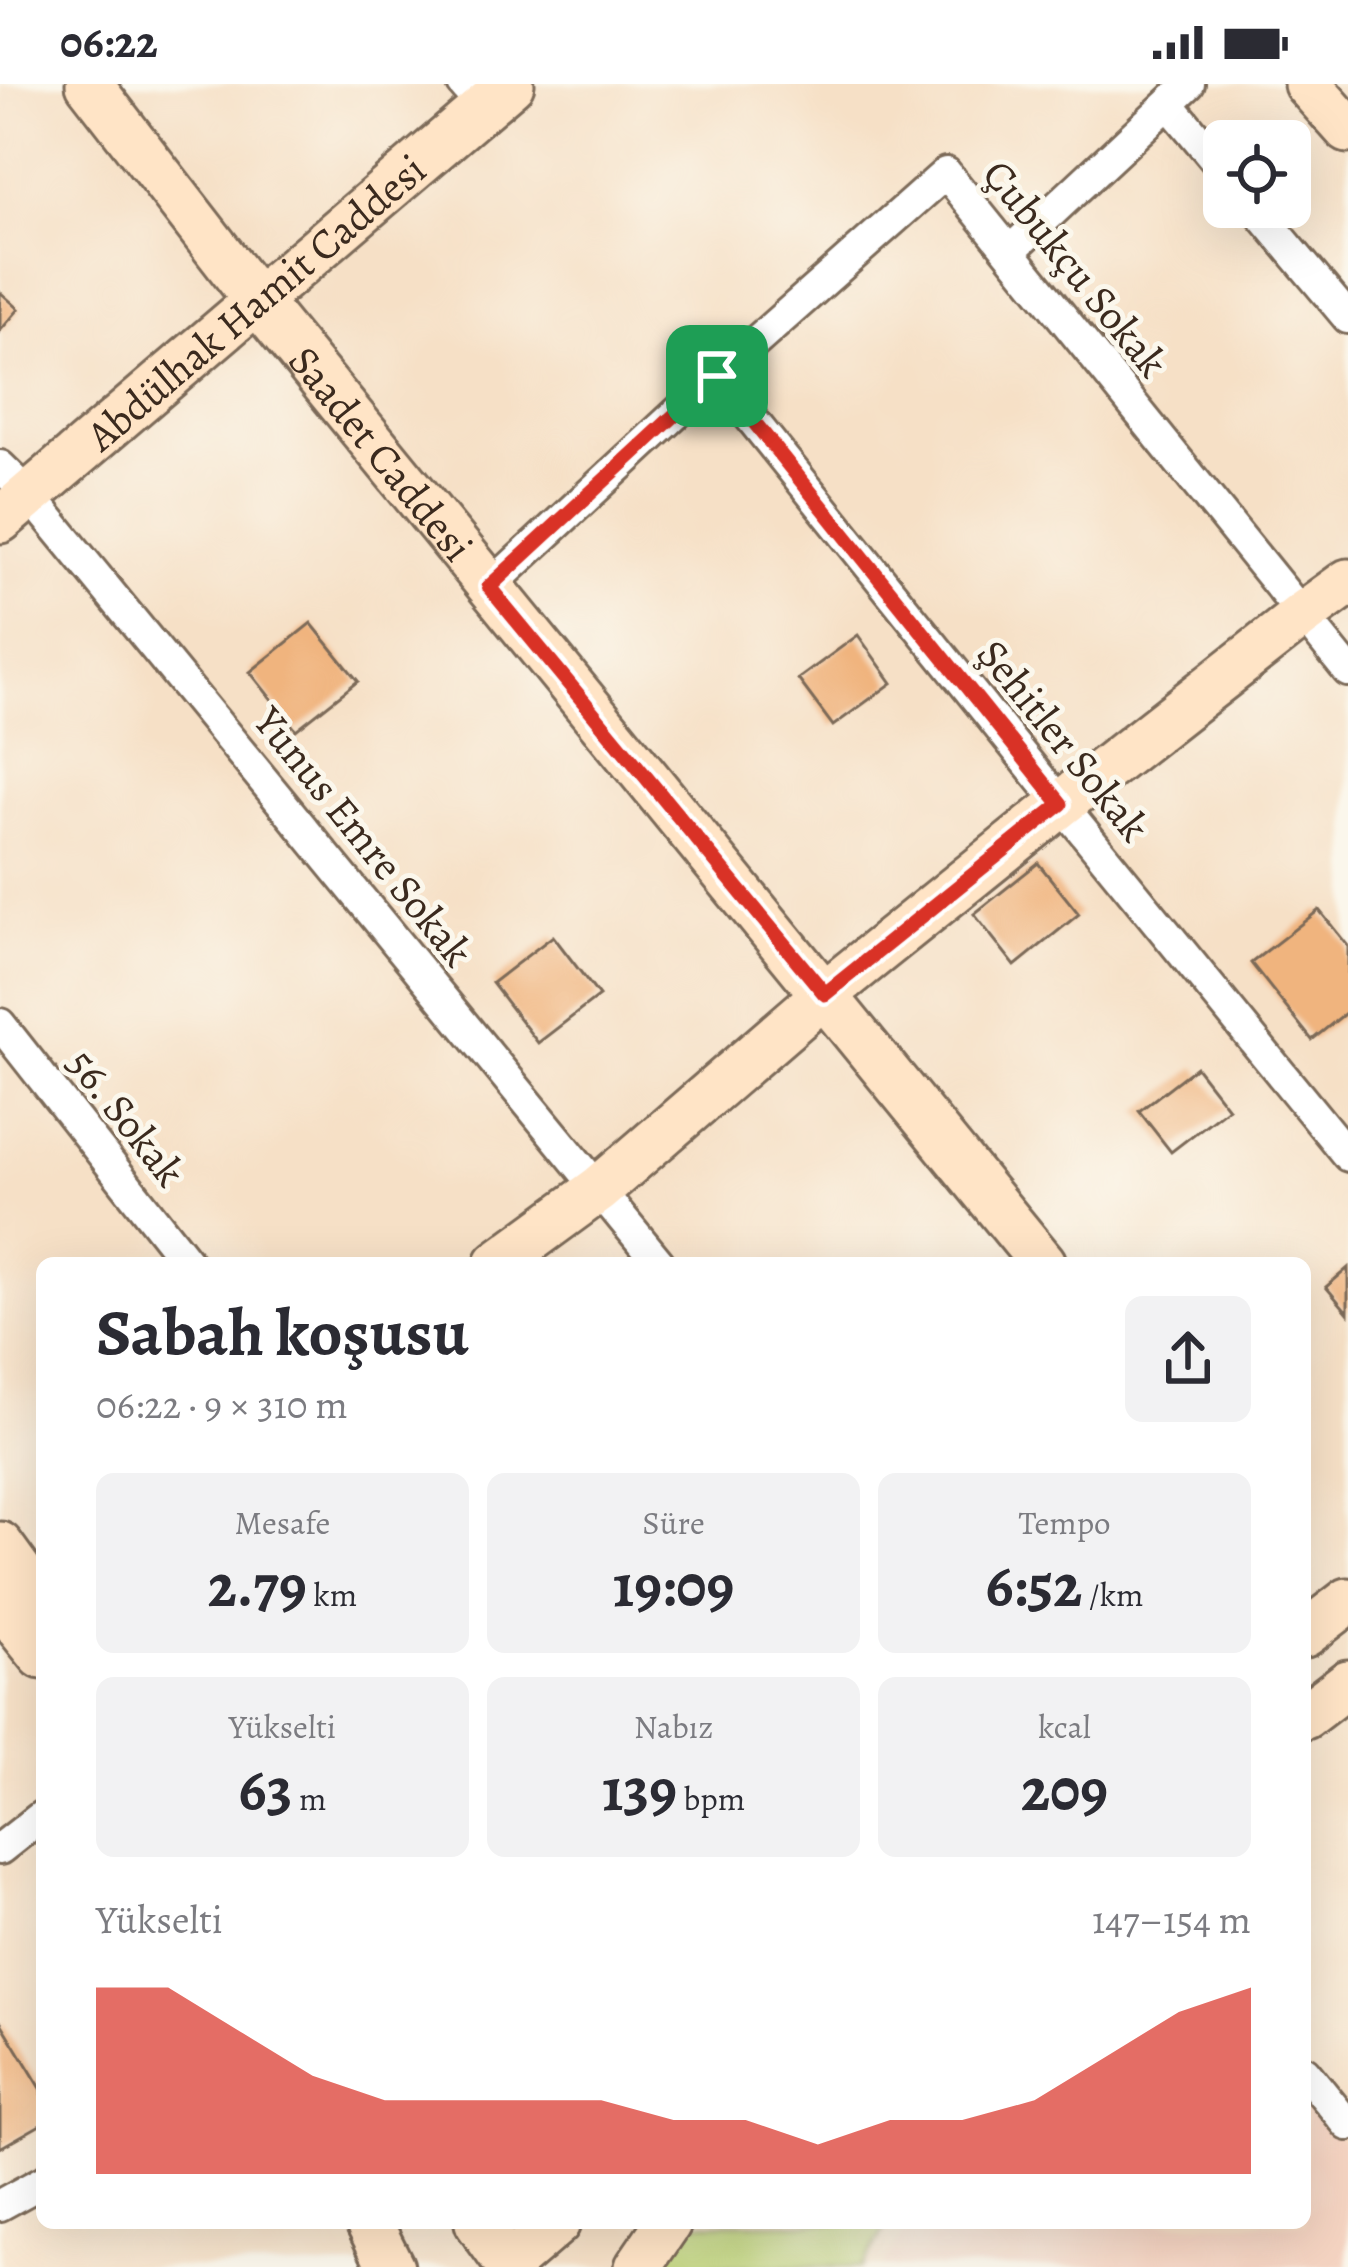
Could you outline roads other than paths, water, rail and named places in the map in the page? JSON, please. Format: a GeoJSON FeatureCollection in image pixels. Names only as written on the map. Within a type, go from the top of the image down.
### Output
{"type":"FeatureCollection","features":[{"type":"Feature","properties":{"kind":"main road","name":"Saadet Caddesi"},"geometry":{"type":"LineString","coordinates":[[89,84],[257,301],[1038,1257]]}},
{"type":"Feature","properties":{"kind":"main road"},"geometry":{"type":"LineString","coordinates":[[1306,84],[1348,130]]}},
{"type":"Feature","properties":{"kind":"main road","name":"Abdülhak Hamit Caddesi"},"geometry":{"type":"LineString","coordinates":[[9,493],[257,301],[486,92]]}},
{"type":"Feature","properties":{"kind":"main road"},"geometry":{"type":"LineString","coordinates":[[507,1257],[599,1189],[825,994],[1061,804],[1348,582]]}},
{"type":"Feature","properties":{"kind":"main road"},"geometry":{"type":"LineString","coordinates":[[0,1544],[26,1629]]}},
{"type":"Feature","properties":{"kind":"main road"},"geometry":{"type":"LineString","coordinates":[[1311,1711],[1348,1683]]}},
{"type":"Feature","properties":{"kind":"main road"},"geometry":{"type":"LineString","coordinates":[[372,2229],[391,2267]]}},
{"type":"Feature","properties":{"kind":"main road"},"geometry":{"type":"LineString","coordinates":[[481,2229],[500,2266],[548,2229]]}},
{"type":"Feature","properties":{"kind":"main road"},"geometry":{"type":"LineString","coordinates":[[638,2267],[664,2229]]}},
{"type":"Feature","properties":{"kind":"street"},"geometry":{"type":"LineString","coordinates":[[1010,251],[1179,94],[1203,135]]}},
{"type":"Feature","properties":{"kind":"street","name":"Çubukçu Sokak"},"geometry":{"type":"LineString","coordinates":[[489,587],[946,173],[1348,671]]}},
{"type":"Feature","properties":{"kind":"street"},"geometry":{"type":"LineString","coordinates":[[1273,228],[1348,318]]}},
{"type":"Feature","properties":{"kind":"street","name":"Şehitler Sokak"},"geometry":{"type":"LineString","coordinates":[[717,376],[1348,1156]]}},
{"type":"Feature","properties":{"kind":"street","name":"Yunus Emre Sokak"},"geometry":{"type":"LineString","coordinates":[[9,493],[654,1257]]}},
{"type":"Feature","properties":{"kind":"street","name":"56. Sokak"},"geometry":{"type":"LineString","coordinates":[[0,1024],[183,1257]]}},
{"type":"Feature","properties":{"kind":"street"},"geometry":{"type":"LineString","coordinates":[[0,1849],[36,1821]]}},
{"type":"Feature","properties":{"kind":"street"},"geometry":{"type":"LineString","coordinates":[[1311,2079],[1348,2125]]}},
{"type":"Feature","properties":{"kind":"street"},"geometry":{"type":"LineString","coordinates":[[0,2205],[36,2185]]}}]}
